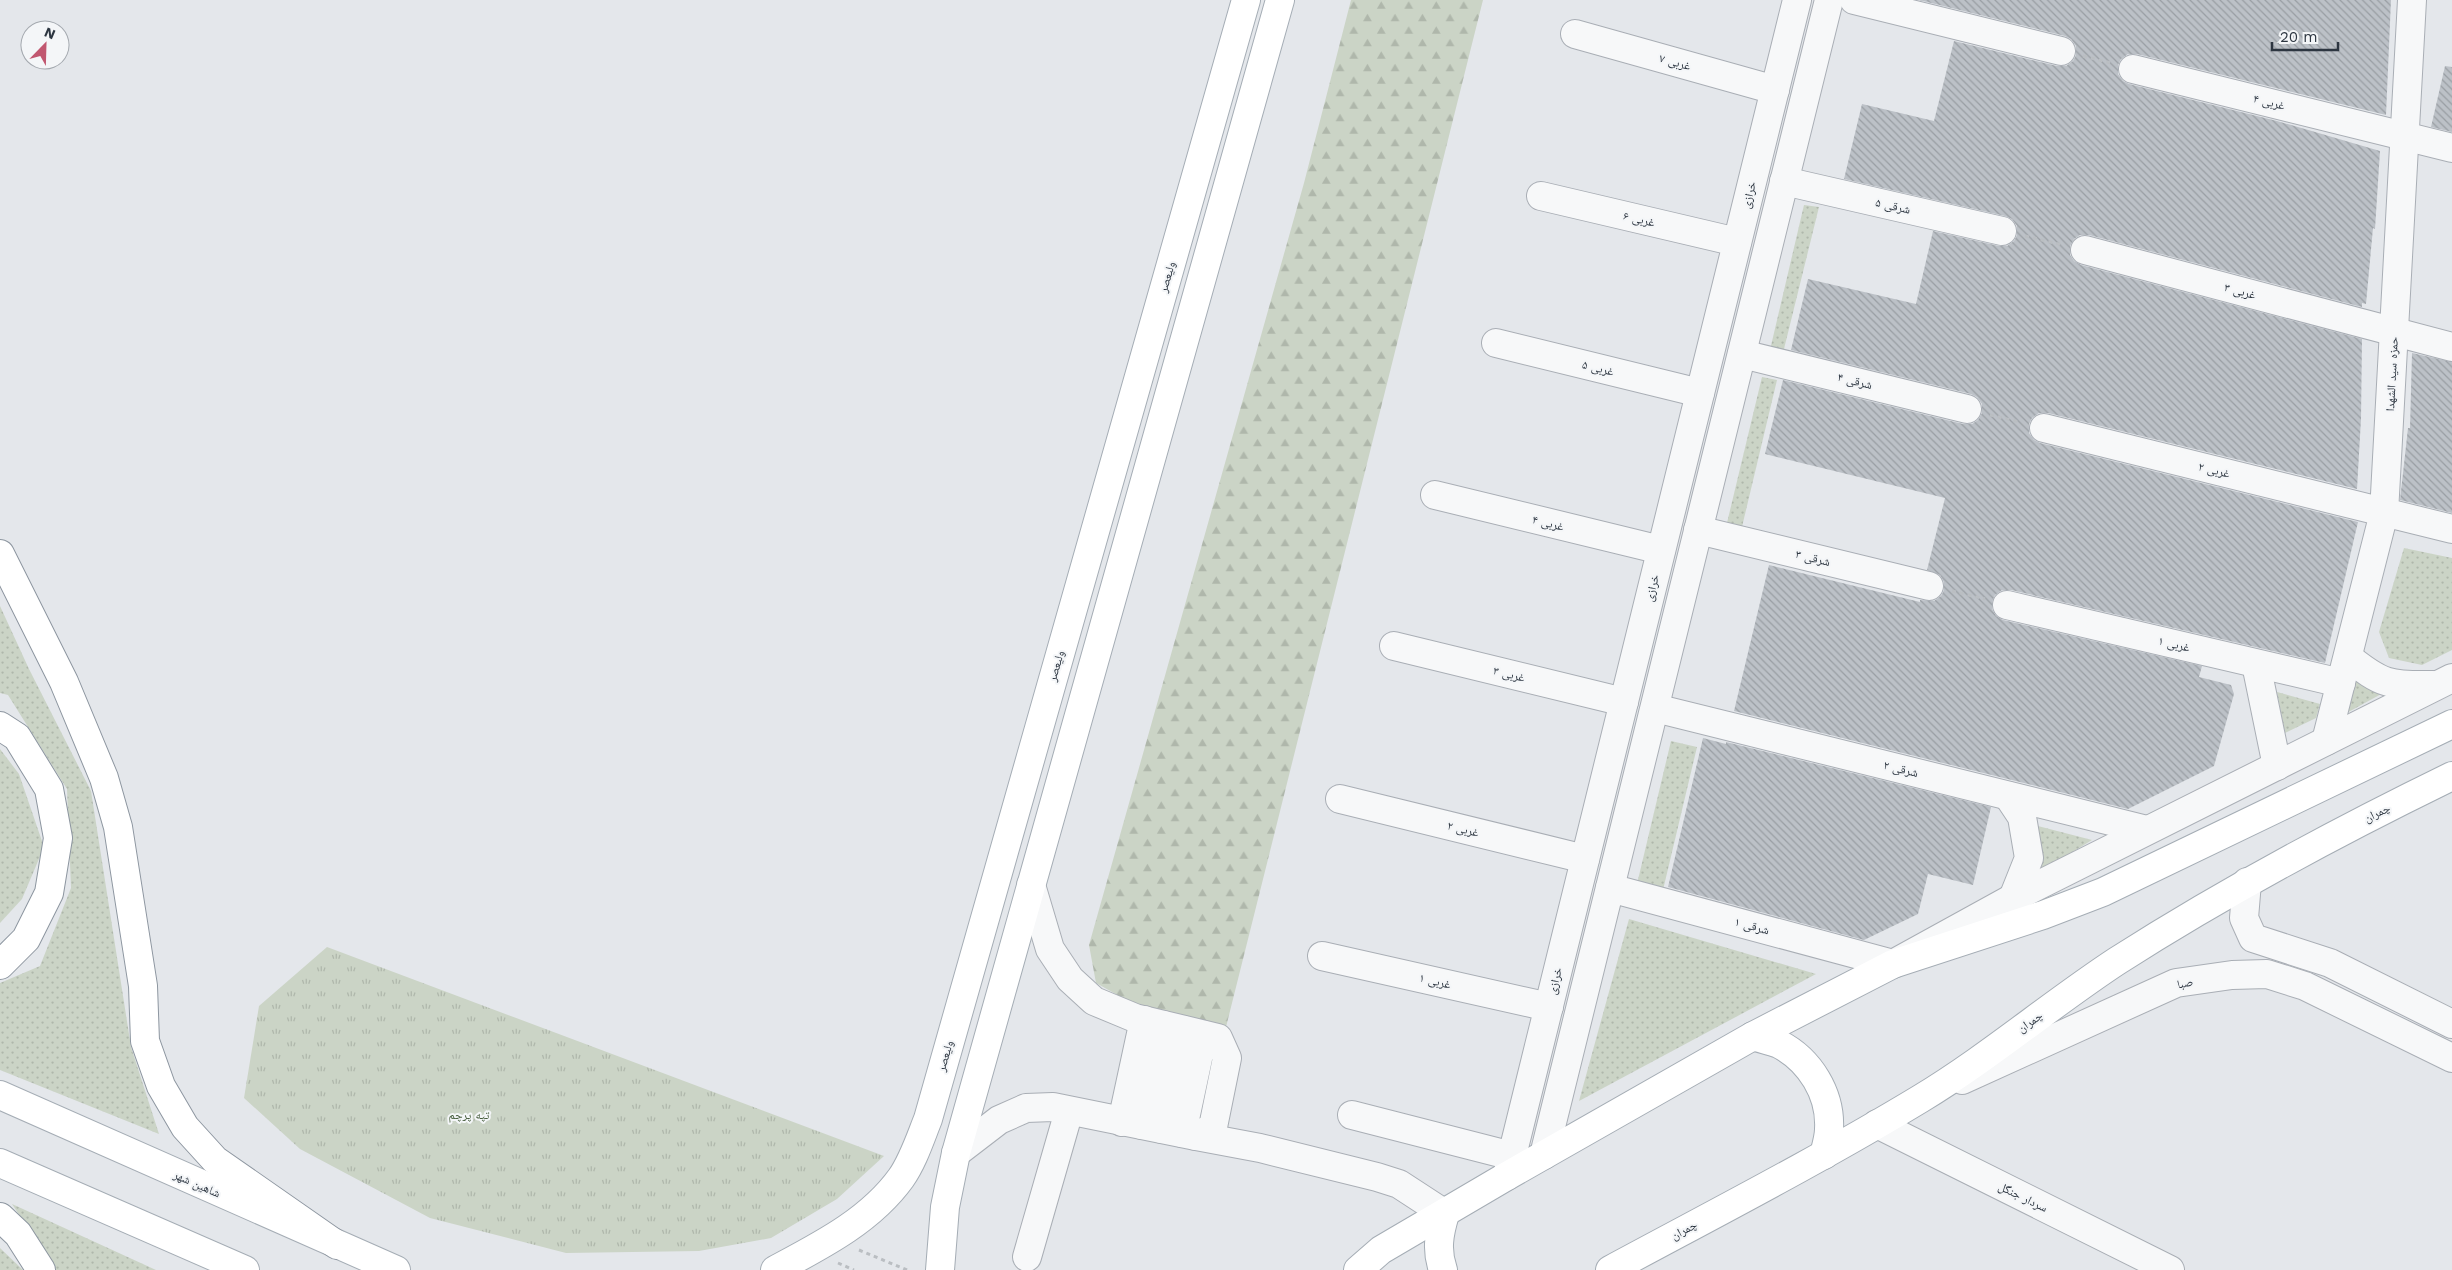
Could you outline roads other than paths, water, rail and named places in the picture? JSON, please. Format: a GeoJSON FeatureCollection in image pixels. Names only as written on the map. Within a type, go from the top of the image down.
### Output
{"type":"FeatureCollection","features":[{"type":"Feature","properties":{"kind":"main road","name":"ولیعصر"},"geometry":{"type":"LineString","coordinates":[[775,1270],[833,1239],[875,1206],[901,1178],[928,1119],[1246,0]]}},
{"type":"Feature","properties":{"kind":"main road"},"geometry":{"type":"LineString","coordinates":[[940,1270],[945,1207],[956,1153],[1280,0]]}},
{"type":"Feature","properties":{"kind":"main road"},"geometry":{"type":"LineString","coordinates":[[0,554],[64,682],[104,778],[114,810],[143,986],[145,1041],[161,1086],[185,1127],[215,1160],[337,1245]]}},
{"type":"Feature","properties":{"kind":"main road"},"geometry":{"type":"LineString","coordinates":[[1358,1270],[1381,1250],[1445,1214],[1509,1166],[1544,1155],[1753,1036],[1893,964],[2043,915],[2103,892],[2452,724]]}},
{"type":"Feature","properties":{"kind":"main road"},"geometry":{"type":"LineString","coordinates":[[0,726],[17,737],[49,789],[58,838],[49,892],[26,939],[0,965]]}},
{"type":"Feature","properties":{"kind":"main road","name":"چمران"},"geometry":{"type":"LineString","coordinates":[[1610,1270],[1824,1155],[1922,1098],[2116,962],[2247,882],[2342,830],[2452,776]]}},
{"type":"Feature","properties":{"kind":"main road"},"geometry":{"type":"LineString","coordinates":[[1753,1036],[1778,1044],[1800,1058],[1817,1079],[1827,1103],[1829,1120],[1824,1155]]}},
{"type":"Feature","properties":{"kind":"main road","name":"شاهین شهر"},"geometry":{"type":"LineString","coordinates":[[0,1095],[396,1270]]}},
{"type":"Feature","properties":{"kind":"main road"},"geometry":{"type":"LineString","coordinates":[[0,1163],[245,1270]]}},
{"type":"Feature","properties":{"kind":"main road"},"geometry":{"type":"LineString","coordinates":[[1443,1270],[1439,1259],[1438,1236],[1445,1214]]}},
{"type":"Feature","properties":{"kind":"main road"},"geometry":{"type":"LineString","coordinates":[[0,1217],[18,1234],[41,1270]]}},
{"type":"Feature","properties":{"kind":"street","name":"خرازی"},"geometry":{"type":"LineString","coordinates":[[1509,1166],[1797,0]]}},
{"type":"Feature","properties":{"kind":"street"},"geometry":{"type":"LineString","coordinates":[[1544,1155],[1829,0]]}},
{"type":"Feature","properties":{"kind":"street"},"geometry":{"type":"LineString","coordinates":[[1854,0],[2061,51]]}},
{"type":"Feature","properties":{"kind":"street","name":"حمزه سید الشهدا"},"geometry":{"type":"LineString","coordinates":[[2326,741],[2384,512],[2412,0]]}},
{"type":"Feature","properties":{"kind":"street","name":"۷ غربی"},"geometry":{"type":"LineString","coordinates":[[1575,34],[1774,90]]}},
{"type":"Feature","properties":{"kind":"street","name":"۴ غربی"},"geometry":{"type":"LineString","coordinates":[[2133,69],[2404,136]]}},
{"type":"Feature","properties":{"kind":"street"},"geometry":{"type":"LineString","coordinates":[[2404,136],[2452,148]]}},
{"type":"Feature","properties":{"kind":"street","name":"۵ شرقی"},"geometry":{"type":"LineString","coordinates":[[1784,181],[2002,231]]}},
{"type":"Feature","properties":{"kind":"street","name":"۶ غربی"},"geometry":{"type":"LineString","coordinates":[[1541,196],[1735,249],[1764,264]]}},
{"type":"Feature","properties":{"kind":"street","name":"۳ غربی"},"geometry":{"type":"LineString","coordinates":[[2085,250],[2395,332]]}},
{"type":"Feature","properties":{"kind":"street"},"geometry":{"type":"LineString","coordinates":[[2395,332],[2452,347]]}},
{"type":"Feature","properties":{"kind":"street","name":"۵ غربی"},"geometry":{"type":"LineString","coordinates":[[1496,343],[1700,393]]}},
{"type":"Feature","properties":{"kind":"street","name":"۴ شرقی"},"geometry":{"type":"LineString","coordinates":[[1742,354],[1967,409]]}},
{"type":"Feature","properties":{"kind":"street","name":"۲ غربی"},"geometry":{"type":"LineString","coordinates":[[2044,428],[2452,529]]}},
{"type":"Feature","properties":{"kind":"street","name":"۴ غربی"},"geometry":{"type":"LineString","coordinates":[[1435,495],[1661,550]]}},
{"type":"Feature","properties":{"kind":"street","name":"۳ شرقی"},"geometry":{"type":"LineString","coordinates":[[1698,530],[1929,586]]}},
{"type":"Feature","properties":{"kind":"street","name":"۱ غربی"},"geometry":{"type":"LineString","coordinates":[[2008,604],[2341,683]]}},
{"type":"Feature","properties":{"kind":"street","name":"۳ غربی"},"geometry":{"type":"LineString","coordinates":[[1394,646],[1624,702]]}},
{"type":"Feature","properties":{"kind":"street"},"geometry":{"type":"LineString","coordinates":[[2348,657],[2373,677],[2401,686],[2445,681]]}},
{"type":"Feature","properties":{"kind":"street"},"geometry":{"type":"LineString","coordinates":[[2256,664],[2277,766]]}},
{"type":"Feature","properties":{"kind":"street"},"geometry":{"type":"LineString","coordinates":[[1893,964],[2013,898],[2445,681]]}},
{"type":"Feature","properties":{"kind":"street","name":"۲ شرقی"},"geometry":{"type":"LineString","coordinates":[[1654,708],[2147,830]]}},
{"type":"Feature","properties":{"kind":"street"},"geometry":{"type":"LineString","coordinates":[[2008,796],[2022,817],[2029,858],[2013,898]]}},
{"type":"Feature","properties":{"kind":"street","name":"۲ غربی"},"geometry":{"type":"LineString","coordinates":[[1340,799],[1585,859]]}},
{"type":"Feature","properties":{"kind":"street"},"geometry":{"type":"LineString","coordinates":[[2247,882],[2244,918],[2253,938],[2330,963],[2452,1024]]}},
{"type":"Feature","properties":{"kind":"street"},"geometry":{"type":"LineString","coordinates":[[1032,885],[1050,949],[1070,978],[1094,1001],[1173,1028],[1218,1038],[1227,1058],[1213,1127],[1161,1129]]}},
{"type":"Feature","properties":{"kind":"street","name":"۱ شرقی"},"geometry":{"type":"LineString","coordinates":[[1610,888],[1893,964]]}},
{"type":"Feature","properties":{"kind":"street","name":"۱ غربی"},"geometry":{"type":"LineString","coordinates":[[1322,956],[1548,1006]]}},
{"type":"Feature","properties":{"kind":"street","name":"صبا"},"geometry":{"type":"LineString","coordinates":[[1922,1098],[2176,983],[2232,975],[2267,974],[2305,986],[2452,1058]]}},
{"type":"Feature","properties":{"kind":"street"},"geometry":{"type":"LineString","coordinates":[[1161,1129],[1173,1028]]}},
{"type":"Feature","properties":{"kind":"street"},"geometry":{"type":"LineString","coordinates":[[1161,1129],[1173,1028]]}},
{"type":"Feature","properties":{"kind":"street"},"geometry":{"type":"LineString","coordinates":[[956,1153],[998,1120],[1026,1108],[1053,1107],[1260,1148],[1378,1177],[1399,1184],[1445,1214]]}},
{"type":"Feature","properties":{"kind":"street"},"geometry":{"type":"LineString","coordinates":[[1027,1257],[1069,1111]]}},
{"type":"Feature","properties":{"kind":"street"},"geometry":{"type":"LineString","coordinates":[[1352,1115],[1509,1166]]}},
{"type":"Feature","properties":{"kind":"street","name":"سردار جنگل"},"geometry":{"type":"LineString","coordinates":[[1877,1124],[2170,1270]]}},
{"type":"Feature","properties":{"kind":"park label","name":"تپه پرچم"},"geometry":{"type":"Point","coordinates":[469,1115]}}]}
